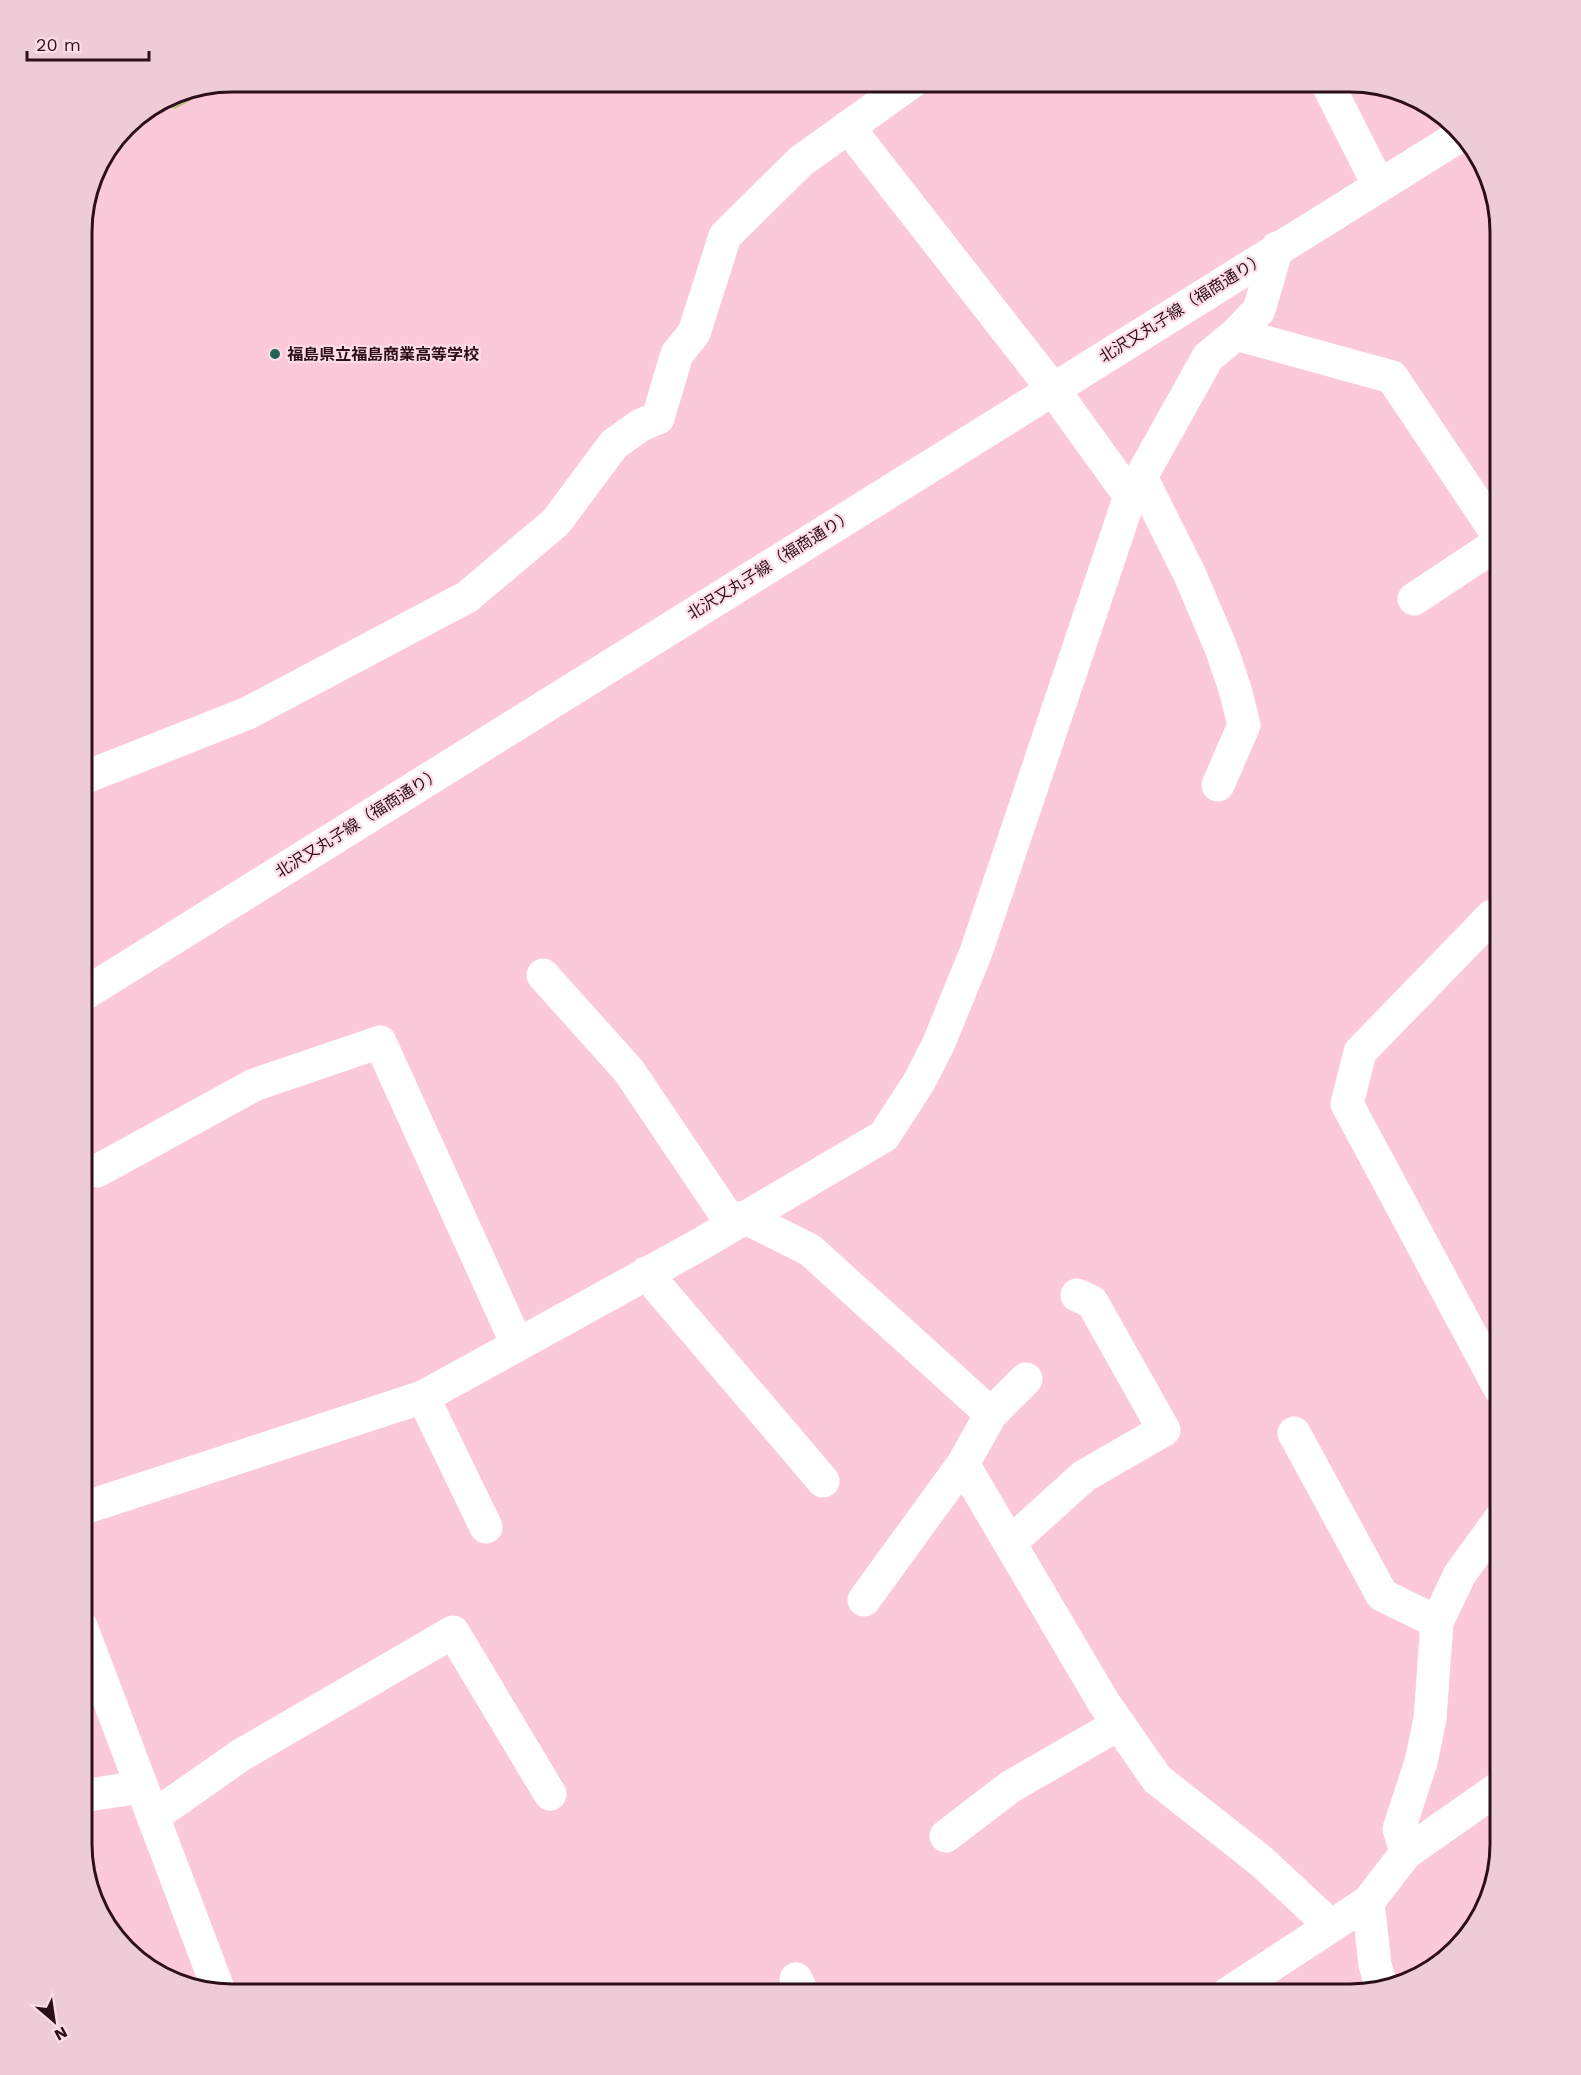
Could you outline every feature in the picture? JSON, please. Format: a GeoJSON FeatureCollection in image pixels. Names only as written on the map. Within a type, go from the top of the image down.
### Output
{"type":"FeatureCollection","features":[{"type":"Feature","properties":{"kind":"street"},"geometry":{"type":"LineString","coordinates":[[92,775],[248,713],[467,597],[556,522],[614,444],[641,425],[658,418],[677,354],[694,333],[725,236],[801,161],[897,92]]}},
{"type":"Feature","properties":{"kind":"street"},"geometry":{"type":"LineString","coordinates":[[1332,92],[1379,186]]}},
{"type":"Feature","properties":{"kind":"street"},"geometry":{"type":"LineString","coordinates":[[848,127],[1052,388],[1136,486],[1199,596],[1221,648],[1244,725],[1218,785]]}},
{"type":"Feature","properties":{"kind":"street","name":"北沢又丸子線（福商通り）"},"geometry":{"type":"LineString","coordinates":[[92,989],[1052,388],[1455,139]]}},
{"type":"Feature","properties":{"kind":"street"},"geometry":{"type":"LineString","coordinates":[[91,1506],[423,1397],[699,1245],[884,1136],[919,1082],[938,1045],[976,952],[1136,486],[1208,357],[1236,334],[1259,310],[1277,248]]}},
{"type":"Feature","properties":{"kind":"street"},"geometry":{"type":"LineString","coordinates":[[1236,334],[1392,377],[1490,521]]}},
{"type":"Feature","properties":{"kind":"street"},"geometry":{"type":"LineString","coordinates":[[1414,599],[1490,541]]}},
{"type":"Feature","properties":{"kind":"street"},"geometry":{"type":"LineString","coordinates":[[1490,925],[1360,1052],[1347,1104],[1490,1370]]}},
{"type":"Feature","properties":{"kind":"street"},"geometry":{"type":"LineString","coordinates":[[543,975],[629,1071],[738,1220],[810,1250],[991,1414]]}},
{"type":"Feature","properties":{"kind":"street"},"geometry":{"type":"LineString","coordinates":[[97,1171],[254,1085],[380,1042],[517,1344]]}},
{"type":"Feature","properties":{"kind":"street"},"geometry":{"type":"LineString","coordinates":[[646,1273],[823,1481]]}},
{"type":"Feature","properties":{"kind":"street"},"geometry":{"type":"LineString","coordinates":[[1010,1543],[1084,1476],[1164,1431],[1092,1302],[1077,1295]]}},
{"type":"Feature","properties":{"kind":"street"},"geometry":{"type":"LineString","coordinates":[[864,1600],[963,1464],[991,1414],[1026,1379]]}},
{"type":"Feature","properties":{"kind":"street"},"geometry":{"type":"LineString","coordinates":[[423,1397],[486,1527]]}},
{"type":"Feature","properties":{"kind":"street"},"geometry":{"type":"LineString","coordinates":[[1294,1433],[1382,1595],[1437,1622]]}},
{"type":"Feature","properties":{"kind":"street"},"geometry":{"type":"LineString","coordinates":[[963,1464],[1119,1724],[1157,1779],[1261,1861],[1331,1926]]}},
{"type":"Feature","properties":{"kind":"street"},"geometry":{"type":"LineString","coordinates":[[1406,1853],[1399,1829],[1421,1762],[1430,1719],[1437,1622],[1460,1574],[1490,1534]]}},
{"type":"Feature","properties":{"kind":"street"},"geometry":{"type":"LineString","coordinates":[[91,1797],[148,1802],[241,1755],[453,1632],[550,1794]]}},
{"type":"Feature","properties":{"kind":"street"},"geometry":{"type":"LineString","coordinates":[[91,1653],[216,1982]]}},
{"type":"Feature","properties":{"kind":"street"},"geometry":{"type":"LineString","coordinates":[[946,1836],[1010,1787],[1119,1724]]}},
{"type":"Feature","properties":{"kind":"street"},"geometry":{"type":"LineString","coordinates":[[1242,1984],[1368,1902],[1406,1853],[1490,1793]]}},
{"type":"Feature","properties":{"kind":"street"},"geometry":{"type":"LineString","coordinates":[[1368,1902],[1375,1965],[1380,1980]]}},
{"type":"Feature","properties":{"kind":"green space"},"geometry":{"type":"Polygon","coordinates":[[[202,94],[175,109],[168,107],[202,94]]]}},
{"type":"Feature","properties":{"kind":"place","name":"福島県立福島商業高等学校"},"geometry":{"type":"Point","coordinates":[275,354]}}]}
